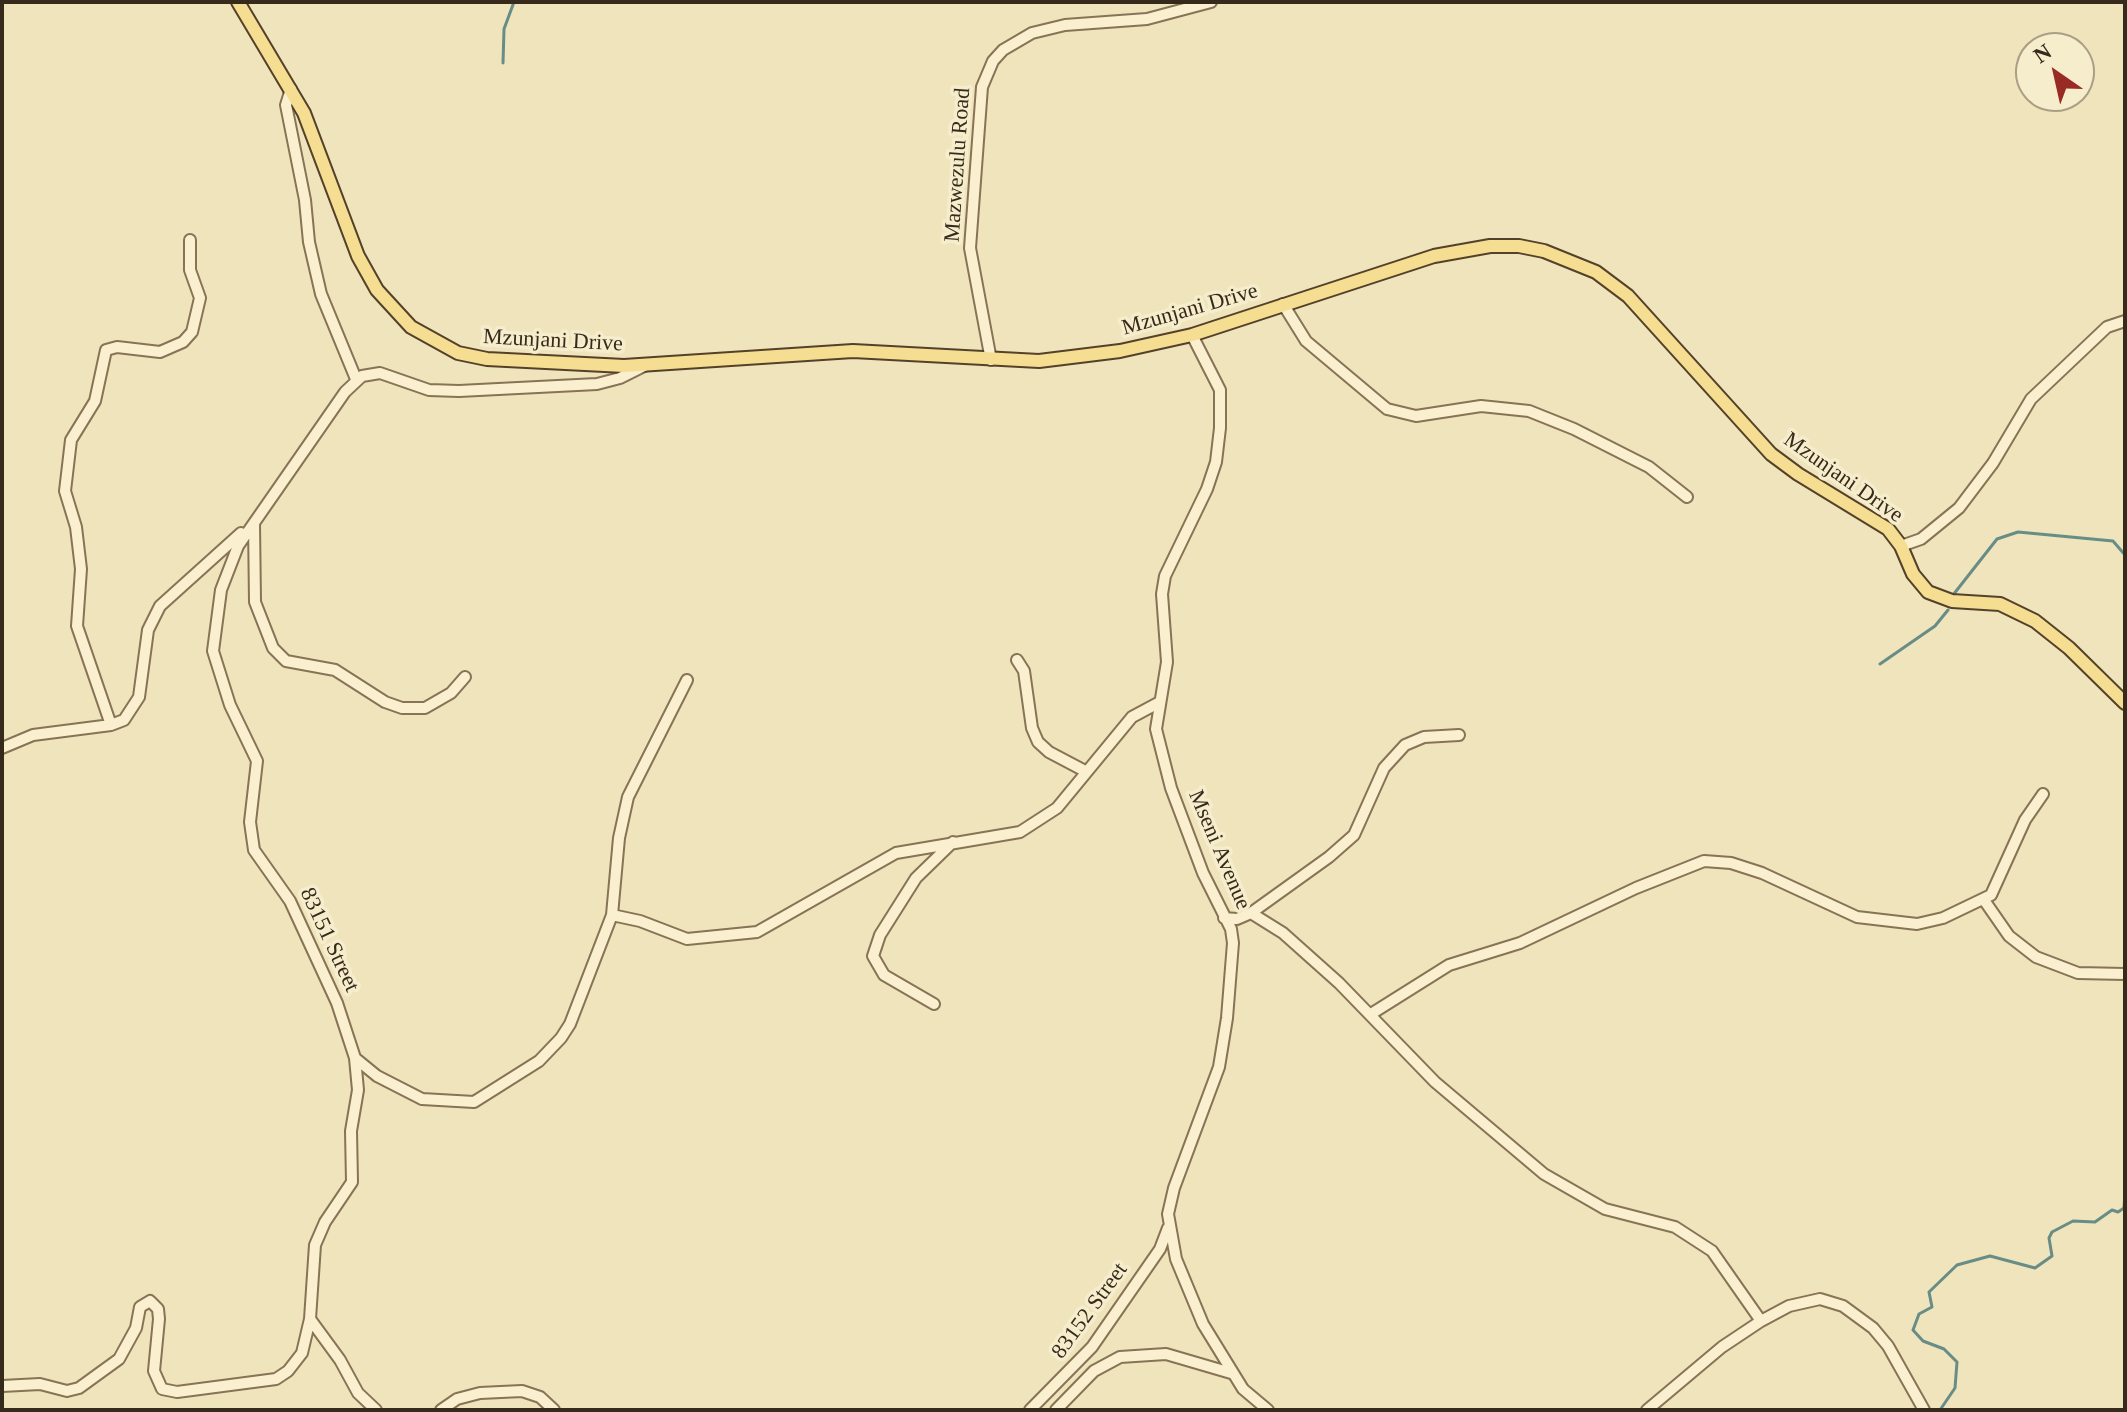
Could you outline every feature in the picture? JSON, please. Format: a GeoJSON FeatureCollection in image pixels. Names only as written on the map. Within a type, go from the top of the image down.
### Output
{"type":"FeatureCollection","features":[{"type":"Feature","properties":{"kind":"main road","name":"Mzunjani Drive"},"geometry":{"type":"LineString","coordinates":[[238,2],[291,89],[329,174],[358,256],[377,290],[411,327],[458,353],[487,359],[647,365],[853,351],[991,360],[1066,358],[1120,351],[1192,335],[1434,256],[1490,246],[1519,246],[1563,257],[1596,272],[1628,296],[1771,454],[1882,525],[1901,546],[1913,574],[1928,592],[1952,601],[2000,604],[2035,621],[2069,648],[2125,703]]}},
{"type":"Feature","properties":{"kind":"street","name":"Mazwezulu Road"},"geometry":{"type":"LineString","coordinates":[[991,360],[970,248],[982,87],[993,61],[1003,50],[1032,33],[1065,25],[1147,19],[1211,2]]}},
{"type":"Feature","properties":{"kind":"street"},"geometry":{"type":"LineString","coordinates":[[291,89],[286,105],[305,200],[309,242],[321,294],[356,379],[380,373],[412,386],[445,392],[519,389],[608,382],[647,365]]}},
{"type":"Feature","properties":{"kind":"street"},"geometry":{"type":"LineString","coordinates":[[111,725],[77,626],[81,569],[76,527],[65,491],[71,440],[95,401],[106,350],[117,347],[160,352],[176,347],[192,332],[200,298],[190,270],[190,240]]}},
{"type":"Feature","properties":{"kind":"street"},"geometry":{"type":"LineString","coordinates":[[1283,304],[1306,341],[1387,409],[1416,416],[1497,405],[1529,411],[1574,429],[1649,467],[1687,497]]}},
{"type":"Feature","properties":{"kind":"street"},"geometry":{"type":"LineString","coordinates":[[1901,546],[1921,539],[1959,508],[1993,463],[2031,399],[2107,327],[2125,321]]}},
{"type":"Feature","properties":{"kind":"street","name":"Mseni Avenue"},"geometry":{"type":"LineString","coordinates":[[1192,335],[1220,390],[1220,428],[1216,462],[1207,489],[1165,576],[1162,594],[1167,662],[1156,729],[1161,759],[1203,873],[1231,929],[1233,958],[1219,1067],[1174,1188],[1169,1225],[1172,1245],[1203,1324],[1243,1389],[1268,1410]]}},
{"type":"Feature","properties":{"kind":"street","name":"83151 Street"},"geometry":{"type":"LineString","coordinates":[[2,1386],[40,1384],[67,1391],[79,1388],[119,1359],[136,1328],[140,1307],[150,1301],[158,1309],[154,1371],[162,1389],[177,1392],[264,1383],[288,1371],[296,1363],[310,1319],[315,1245],[325,1222],[345,1197],[354,1171],[351,1131],[358,1104],[359,1074],[337,1003],[290,901],[258,857],[251,841],[257,761],[230,705],[213,651],[215,622],[229,565],[255,522],[356,379]]}},
{"type":"Feature","properties":{"kind":"street"},"geometry":{"type":"LineString","coordinates":[[2,748],[33,735],[111,725],[124,720],[137,705],[148,630],[160,606],[255,522]]}},
{"type":"Feature","properties":{"kind":"street"},"geometry":{"type":"LineString","coordinates":[[255,522],[252,571],[255,602],[273,648],[286,661],[335,670],[385,702],[402,708],[425,708],[451,693],[465,677]]}},
{"type":"Feature","properties":{"kind":"street"},"geometry":{"type":"LineString","coordinates":[[1017,660],[1024,671],[1036,739],[1049,752],[1085,771]]}},
{"type":"Feature","properties":{"kind":"street"},"geometry":{"type":"LineString","coordinates":[[355,1058],[377,1076],[422,1099],[452,1103],[480,1099],[539,1061],[561,1038],[570,1024],[612,915],[620,828],[628,797],[687,680]]}},
{"type":"Feature","properties":{"kind":"street"},"geometry":{"type":"LineString","coordinates":[[612,915],[640,921],[687,939],[757,932],[896,853],[955,841],[1011,835],[1031,826],[1068,797],[1085,771],[1132,717],[1160,702]]}},
{"type":"Feature","properties":{"kind":"street"},"geometry":{"type":"LineString","coordinates":[[1224,918],[1237,919],[1251,913],[1329,857],[1354,835],[1384,768],[1405,745],[1424,737],[1459,735]]}},
{"type":"Feature","properties":{"kind":"street"},"geometry":{"type":"LineString","coordinates":[[1371,1014],[1449,965],[1520,943],[1636,888],[1704,861],[1716,860],[1751,870],[1857,917],[1877,922],[1917,924],[1943,918],[1984,900],[1996,888],[2015,840],[2043,794]]}},
{"type":"Feature","properties":{"kind":"street"},"geometry":{"type":"LineString","coordinates":[[934,1004],[884,975],[873,956],[880,935],[916,878],[955,841]]}},
{"type":"Feature","properties":{"kind":"street"},"geometry":{"type":"LineString","coordinates":[[1984,900],[2009,936],[2036,957],[2078,973],[2125,974]]}},
{"type":"Feature","properties":{"kind":"street"},"geometry":{"type":"LineString","coordinates":[[1251,913],[1283,933],[1371,1014],[1435,1082],[1544,1174],[1605,1209],[1675,1227],[1712,1251],[1761,1321]]}},
{"type":"Feature","properties":{"kind":"street","name":"83152 Street"},"geometry":{"type":"LineString","coordinates":[[1030,1410],[1068,1375],[1092,1347],[1160,1249],[1169,1225]]}},
{"type":"Feature","properties":{"kind":"street"},"geometry":{"type":"LineString","coordinates":[[1647,1410],[1722,1347],[1761,1321],[1807,1300],[1828,1300],[1843,1306],[1873,1328],[1888,1346],[1924,1410]]}},
{"type":"Feature","properties":{"kind":"street"},"geometry":{"type":"LineString","coordinates":[[310,1319],[340,1360],[358,1393],[376,1410]]}},
{"type":"Feature","properties":{"kind":"street","name":"83152 Street"},"geometry":{"type":"LineString","coordinates":[[1056,1410],[1094,1371],[1120,1357],[1166,1354],[1231,1373]]}},
{"type":"Feature","properties":{"kind":"street"},"geometry":{"type":"LineString","coordinates":[[441,1410],[457,1399],[501,1391],[522,1391],[540,1397],[554,1410]]}},
{"type":"Feature","properties":{"kind":"waterway"},"geometry":{"type":"LineString","coordinates":[[503,63],[504,29],[514,2]]}},
{"type":"Feature","properties":{"kind":"waterway"},"geometry":{"type":"LineString","coordinates":[[1953,595],[1997,539],[2018,532],[2113,541],[2125,555]]}},
{"type":"Feature","properties":{"kind":"waterway"},"geometry":{"type":"LineString","coordinates":[[1880,664],[1935,626],[1948,610]]}},
{"type":"Feature","properties":{"kind":"waterway"},"geometry":{"type":"LineString","coordinates":[[1940,1410],[1955,1388],[1957,1362],[1944,1349],[1923,1341],[1913,1330],[1919,1314],[1932,1307],[1929,1292],[1957,1265],[1990,1256],[2035,1268],[2052,1256],[2049,1238],[2052,1232],[2073,1221],[2095,1222],[2112,1210],[2118,1212],[2124,1208],[2125,1192]]}}]}
